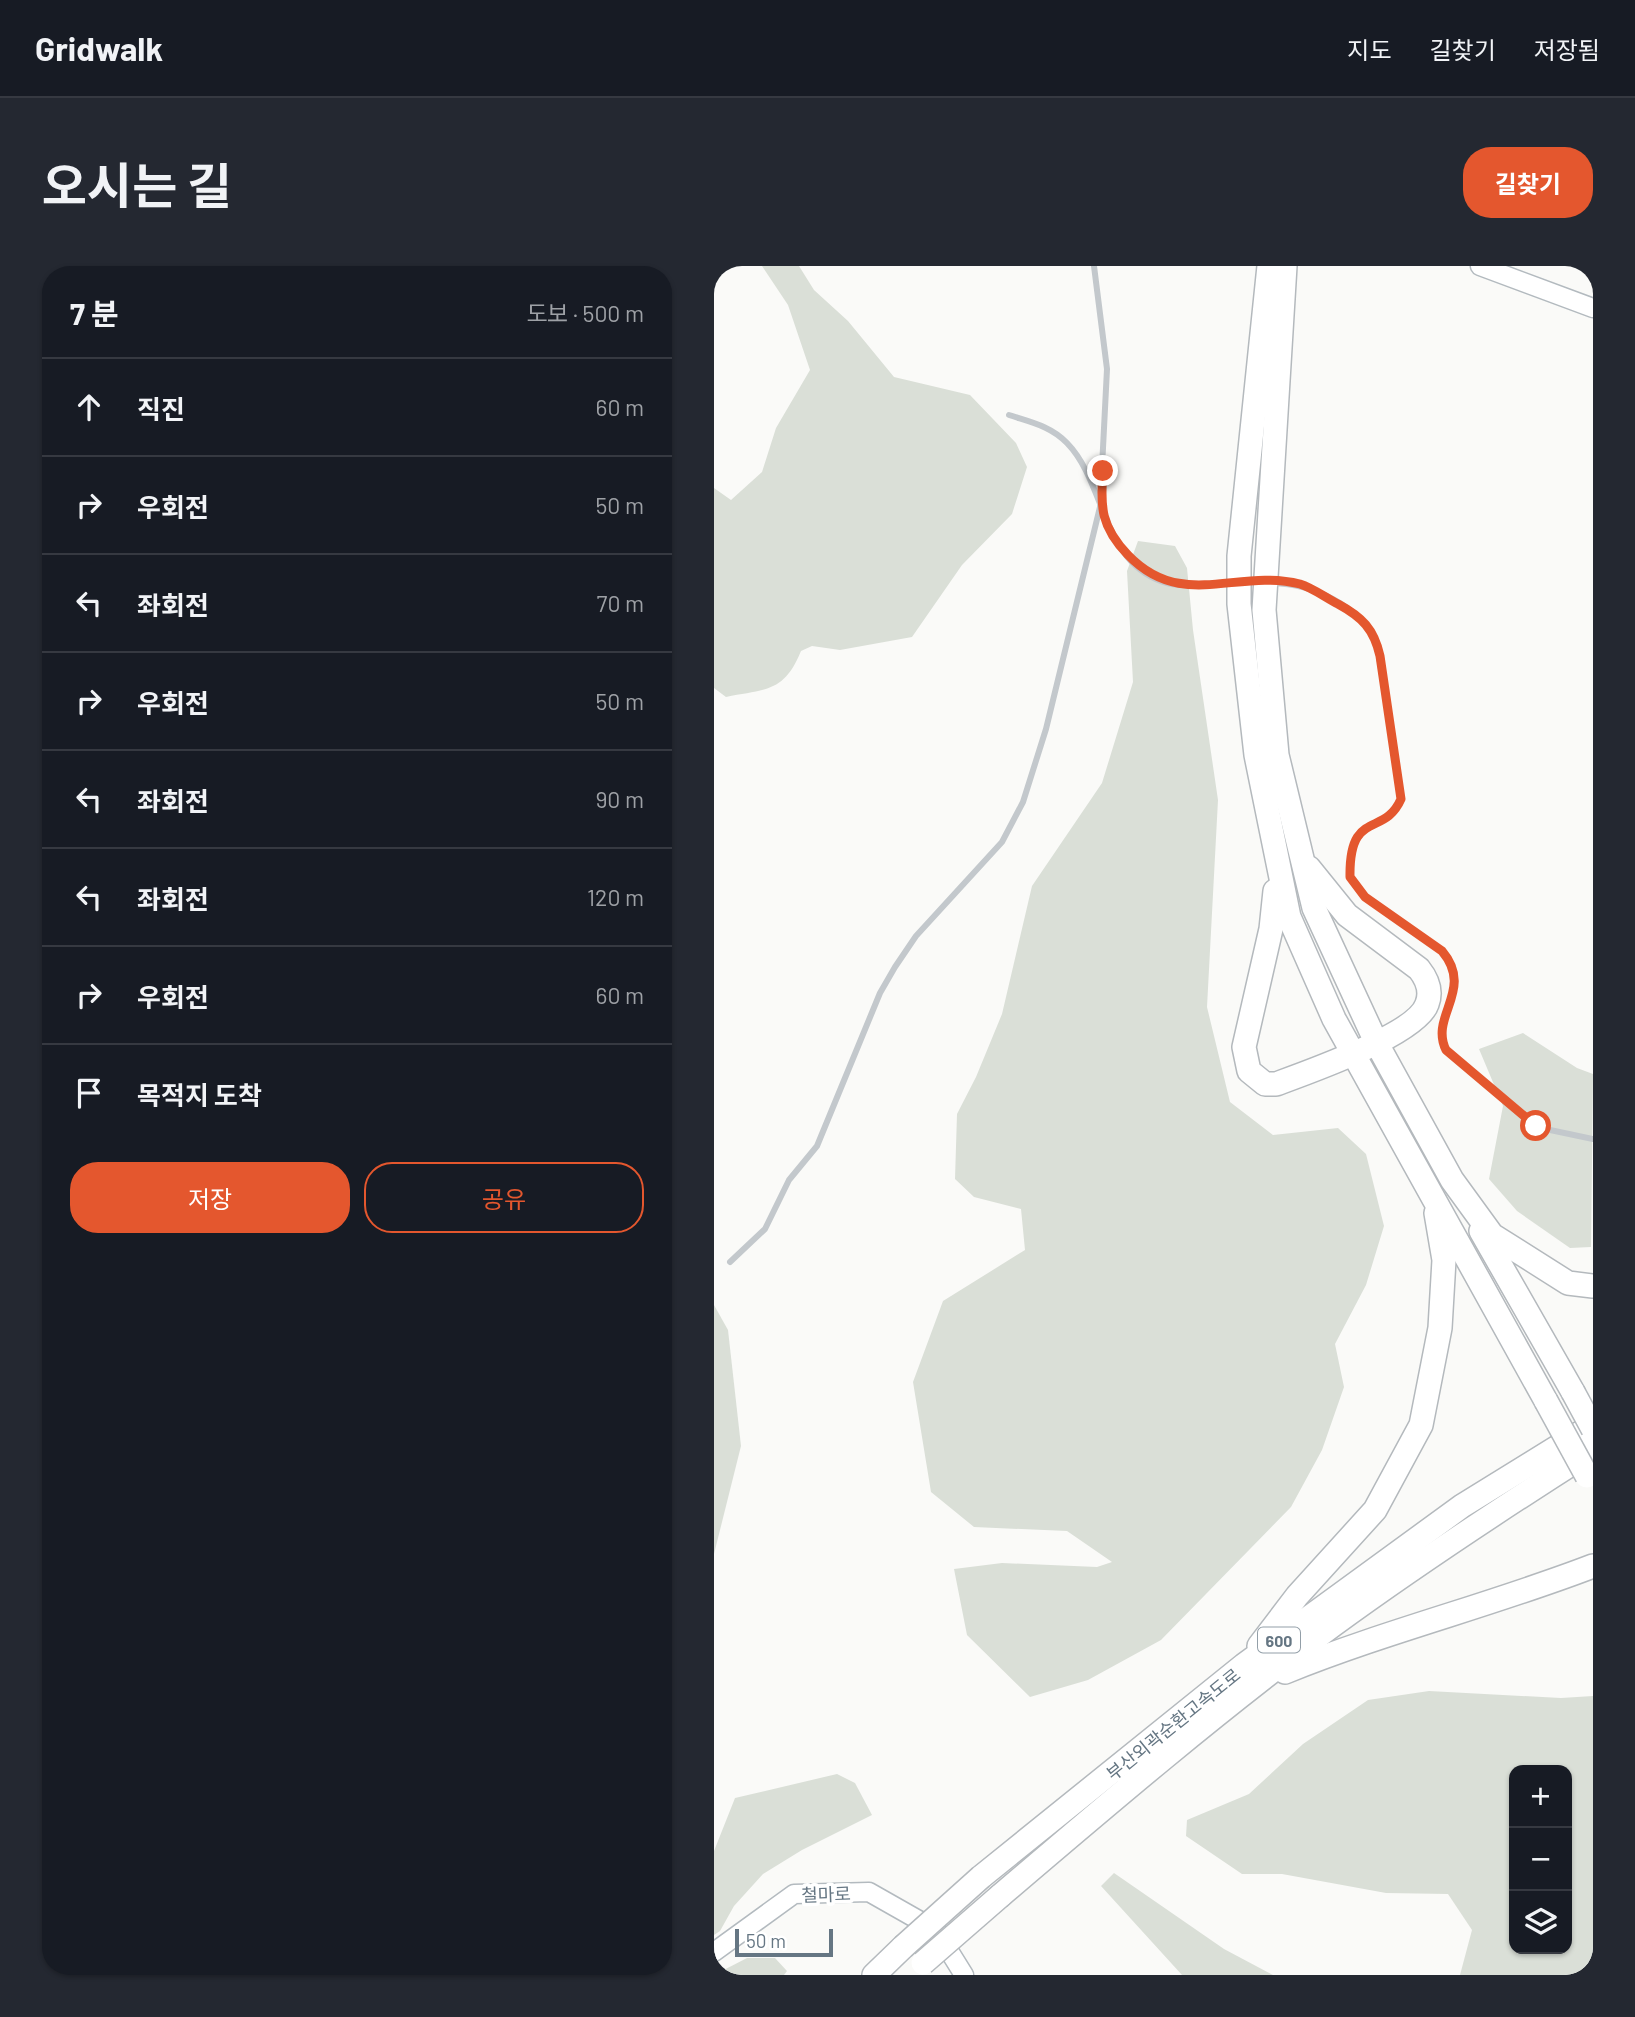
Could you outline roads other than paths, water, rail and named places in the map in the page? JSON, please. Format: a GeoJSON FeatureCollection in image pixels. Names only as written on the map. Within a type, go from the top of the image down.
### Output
{"type":"FeatureCollection","features":[{"type":"Feature","properties":{"kind":"highway"},"geometry":{"type":"LineString","coordinates":[[1269,266],[1239,556],[1239,584],[1256,755],[1289,917],[1334,1019],[1590,1481]]}},
{"type":"Feature","properties":{"kind":"highway"},"geometry":{"type":"LineString","coordinates":[[1285,266],[1264,610],[1277,755],[1314,908],[1376,1042],[1593,1427]]}},
{"type":"Feature","properties":{"kind":"highway"},"geometry":{"type":"LineString","coordinates":[[1277,860],[1271,929],[1244,1048],[1244,1060],[1257,1079],[1276,1084],[1354,1054],[1409,1023],[1427,1006],[1429,987],[1425,976],[1333,902],[1301,857]]}},
{"type":"Feature","properties":{"kind":"highway"},"geometry":{"type":"LineString","coordinates":[[1452,1180],[1492,1235],[1568,1283],[1593,1286]]}},
{"type":"Feature","properties":{"kind":"highway"},"geometry":{"type":"LineString","coordinates":[[1250,1675],[1297,1596],[1375,1510],[1421,1425],[1440,1328],[1444,1260],[1432,1193]]}},
{"type":"Feature","properties":{"kind":"highway","name":"부산외곽순환고속도로"},"geometry":{"type":"LineString","coordinates":[[874,1975],[981,1877],[1250,1675],[1462,1506],[1593,1427]]}},
{"type":"Feature","properties":{"kind":"highway","name":"부산외곽순환고속도로"},"geometry":{"type":"LineString","coordinates":[[917,1969],[1178,1744],[1250,1675],[1450,1541],[1593,1450]]}},
{"type":"Feature","properties":{"kind":"highway"},"geometry":{"type":"LineString","coordinates":[[1250,1675],[1544,1585],[1593,1566]]}},
{"type":"Feature","properties":{"kind":"main road"},"geometry":{"type":"LineString","coordinates":[[1281,315],[1297,266]]}},
{"type":"Feature","properties":{"kind":"main road"},"geometry":{"type":"LineString","coordinates":[[1480,266],[1593,308]]}},
{"type":"Feature","properties":{"kind":"main road","name":"철마로"},"geometry":{"type":"LineString","coordinates":[[714,1952],[794,1894],[869,1892],[936,1930],[964,1975]]}},
{"type":"Feature","properties":{"kind":"lane"},"geometry":{"type":"LineString","coordinates":[[730,1262],[765,1229],[789,1180],[817,1146],[880,992],[895,967],[916,936],[1002,842],[1013,824],[1046,729],[1100,507],[1107,369],[1094,266]]}},
{"type":"Feature","properties":{"kind":"lane"},"geometry":{"type":"LineString","coordinates":[[1009,415],[1051,429],[1067,443],[1080,461],[1117,544],[1144,572],[1163,582],[1183,585],[1265,582],[1306,587],[1365,621],[1377,643],[1401,799],[1396,809],[1357,835],[1351,846],[1350,877],[1365,897],[1442,951],[1450,961],[1455,980],[1454,999],[1441,1031],[1446,1050],[1536,1126],[1593,1139]]}}]}
